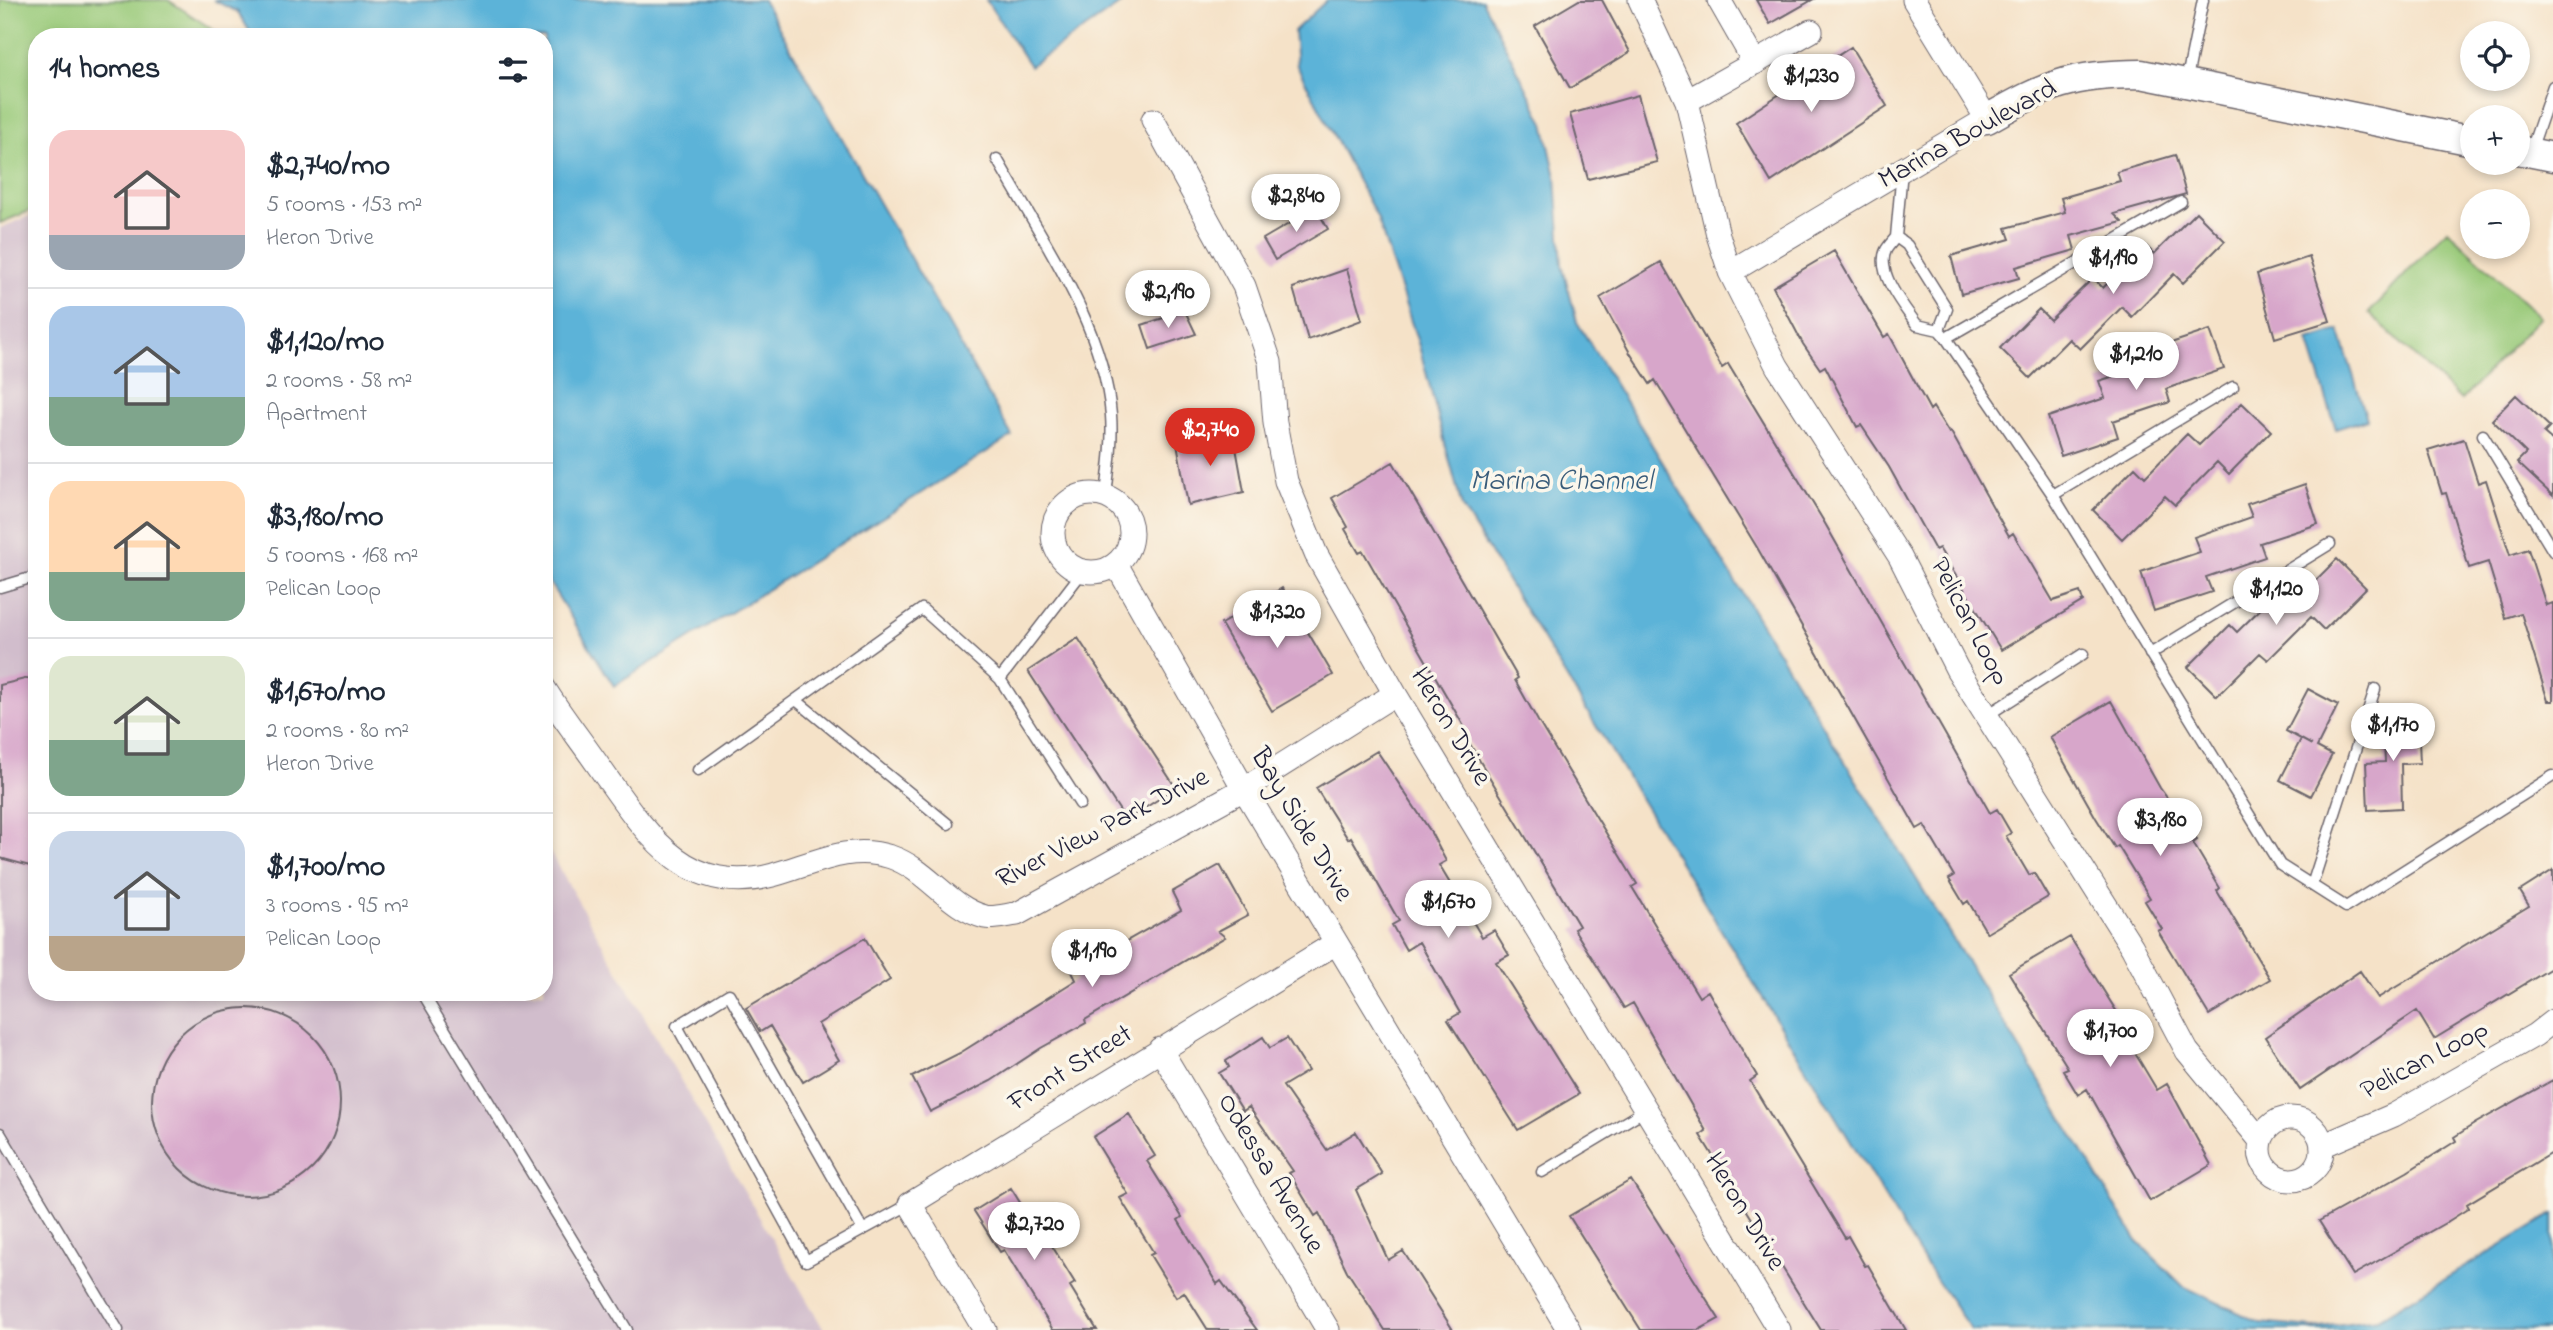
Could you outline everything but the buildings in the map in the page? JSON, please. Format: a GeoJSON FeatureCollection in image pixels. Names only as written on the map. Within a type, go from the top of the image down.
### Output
{"type":"FeatureCollection","features":[{"type":"Feature","properties":{"kind":"street","name":"Pelican Loop"},"geometry":{"type":"LineString","coordinates":[[1640,0],[1687,101],[1718,235],[1730,272],[1777,366],[1900,557],[1957,669],[2132,947],[2187,1051],[2261,1142]]}},
{"type":"Feature","properties":{"kind":"street"},"geometry":{"type":"LineString","coordinates":[[1719,0],[1755,63]]}},
{"type":"Feature","properties":{"kind":"street"},"geometry":{"type":"LineString","coordinates":[[1914,0],[1987,118]]}},
{"type":"Feature","properties":{"kind":"street"},"geometry":{"type":"LineString","coordinates":[[1687,101],[1811,31]]}},
{"type":"Feature","properties":{"kind":"street","name":"Marina Boulevard"},"geometry":{"type":"LineString","coordinates":[[1730,272],[2043,87],[2098,74],[2141,74],[2460,138]]}},
{"type":"Feature","properties":{"kind":"street","name":"Heron Drive"},"geometry":{"type":"LineString","coordinates":[[1153,120],[1244,286],[1270,362],[1275,423],[1286,481],[1316,554],[1395,694],[1779,1330]]}},
{"type":"Feature","properties":{"kind":"street"},"geometry":{"type":"LineString","coordinates":[[1107,495],[1125,512],[1131,527],[1129,545],[1116,564],[1104,570],[1083,571],[1067,564],[1056,549],[1052,534],[1057,515],[1079,496],[1107,495]]}},
{"type":"Feature","properties":{"kind":"street","name":"Bay Side Drive"},"geometry":{"type":"LineString","coordinates":[[1116,564],[1244,789],[1569,1330]]}},
{"type":"Feature","properties":{"kind":"street","name":"River View Park Drive"},"geometry":{"type":"LineString","coordinates":[[553,701],[637,819],[658,844],[689,868],[727,881],[750,880],[854,850],[892,857],[921,873],[961,906],[987,917],[1017,914],[1244,789],[1395,694]]}},
{"type":"Feature","properties":{"kind":"street","name":"Front Street"},"geometry":{"type":"LineString","coordinates":[[910,1204],[1336,943]]}},
{"type":"Feature","properties":{"kind":"street","name":"Pelican Loop"},"geometry":{"type":"LineString","coordinates":[[2322,1146],[2394,1115],[2553,1021]]}},
{"type":"Feature","properties":{"kind":"street","name":"Odessa Avenue"},"geometry":{"type":"LineString","coordinates":[[1160,1049],[1328,1330]]}},
{"type":"Feature","properties":{"kind":"street"},"geometry":{"type":"LineString","coordinates":[[2292,1118],[2310,1124],[2317,1132],[2322,1146],[2319,1163],[2313,1171],[2293,1180],[2283,1179],[2266,1168],[2262,1160],[2261,1142],[2273,1124],[2292,1118]]}},
{"type":"Feature","properties":{"kind":"street"},"geometry":{"type":"LineString","coordinates":[[910,1204],[985,1330]]}},
{"type":"Feature","properties":{"kind":"lane"},"geometry":{"type":"LineString","coordinates":[[2186,83],[2203,0]]}},
{"type":"Feature","properties":{"kind":"lane"},"geometry":{"type":"LineString","coordinates":[[2534,154],[2553,86]]}},
{"type":"Feature","properties":{"kind":"lane"},"geometry":{"type":"LineString","coordinates":[[997,159],[1086,319],[1105,383],[1111,416],[1107,495]]}},
{"type":"Feature","properties":{"kind":"lane"},"geometry":{"type":"LineString","coordinates":[[1902,170],[1896,237],[1885,250],[1883,265],[1917,325],[1942,334],[2053,495],[2280,865],[2346,907],[2553,776]]}},
{"type":"Feature","properties":{"kind":"lane"},"geometry":{"type":"LineString","coordinates":[[1942,334],[2180,202]]}},
{"type":"Feature","properties":{"kind":"lane"},"geometry":{"type":"LineString","coordinates":[[1896,237],[1915,255],[1947,309],[1942,334]]}},
{"type":"Feature","properties":{"kind":"lane"},"geometry":{"type":"LineString","coordinates":[[2053,495],[2233,387]]}},
{"type":"Feature","properties":{"kind":"lane"},"geometry":{"type":"LineString","coordinates":[[2483,435],[2553,551]]}},
{"type":"Feature","properties":{"kind":"lane"},"geometry":{"type":"LineString","coordinates":[[2150,654],[2330,544]]}},
{"type":"Feature","properties":{"kind":"lane"},"geometry":{"type":"LineString","coordinates":[[1000,679],[1083,571]]}},
{"type":"Feature","properties":{"kind":"lane"},"geometry":{"type":"LineString","coordinates":[[0,587],[28,579]]}},
{"type":"Feature","properties":{"kind":"lane"},"geometry":{"type":"LineString","coordinates":[[698,770],[922,609],[1000,679],[1080,804]]}},
{"type":"Feature","properties":{"kind":"lane"},"geometry":{"type":"LineString","coordinates":[[1986,716],[2083,654]]}},
{"type":"Feature","properties":{"kind":"lane"},"geometry":{"type":"LineString","coordinates":[[2312,886],[2375,690]]}},
{"type":"Feature","properties":{"kind":"lane"},"geometry":{"type":"LineString","coordinates":[[796,700],[948,824]]}},
{"type":"Feature","properties":{"kind":"lane"},"geometry":{"type":"LineString","coordinates":[[863,1230],[729,993],[677,1026],[806,1261],[863,1230],[910,1204]]}},
{"type":"Feature","properties":{"kind":"lane"},"geometry":{"type":"LineString","coordinates":[[427,1001],[627,1330]]}},
{"type":"Feature","properties":{"kind":"lane"},"geometry":{"type":"LineString","coordinates":[[1542,1172],[1647,1109]]}},
{"type":"Feature","properties":{"kind":"lane"},"geometry":{"type":"LineString","coordinates":[[0,1133],[118,1330]]}},
{"type":"Feature","properties":{"kind":"shaded area"},"geometry":{"type":"Polygon","coordinates":[[[28,217],[28,1001],[553,1001],[553,858],[824,1330],[0,1330],[0,228],[28,217]]]}},
{"type":"Feature","properties":{"kind":"green space"},"geometry":{"type":"Polygon","coordinates":[[[0,0],[168,0],[210,28],[28,28],[28,212],[0,223],[0,0]]]}},
{"type":"Feature","properties":{"kind":"green space"},"geometry":{"type":"Polygon","coordinates":[[[2447,230],[2460,242],[2460,259],[2478,259],[2540,317],[2461,400],[2369,313],[2447,230]]]}},
{"type":"Feature","properties":{"kind":"water"},"geometry":{"type":"Polygon","coordinates":[[[213,0],[763,0],[1012,436],[614,686],[553,588],[553,28],[248,28],[238,12],[213,0]]]}},
{"type":"Feature","properties":{"kind":"water"},"geometry":{"type":"Polygon","coordinates":[[[986,0],[1126,0],[1030,66],[986,0]]]}},
{"type":"Feature","properties":{"kind":"water","name":"Marina Channel"},"geometry":{"type":"Polygon","coordinates":[[[1327,0],[1482,0],[1544,123],[1556,177],[1562,265],[1577,322],[2137,1241],[2183,1286],[2260,1323],[2314,1328],[2378,1319],[2553,1214],[2553,1330],[1971,1330],[1925,1263],[1462,507],[1419,346],[1377,217],[1297,66],[1294,31],[1327,0]]]}},
{"type":"Feature","properties":{"kind":"water"},"geometry":{"type":"Polygon","coordinates":[[[2339,330],[2367,419],[2336,429],[2308,340],[2339,330]]]}}]}
